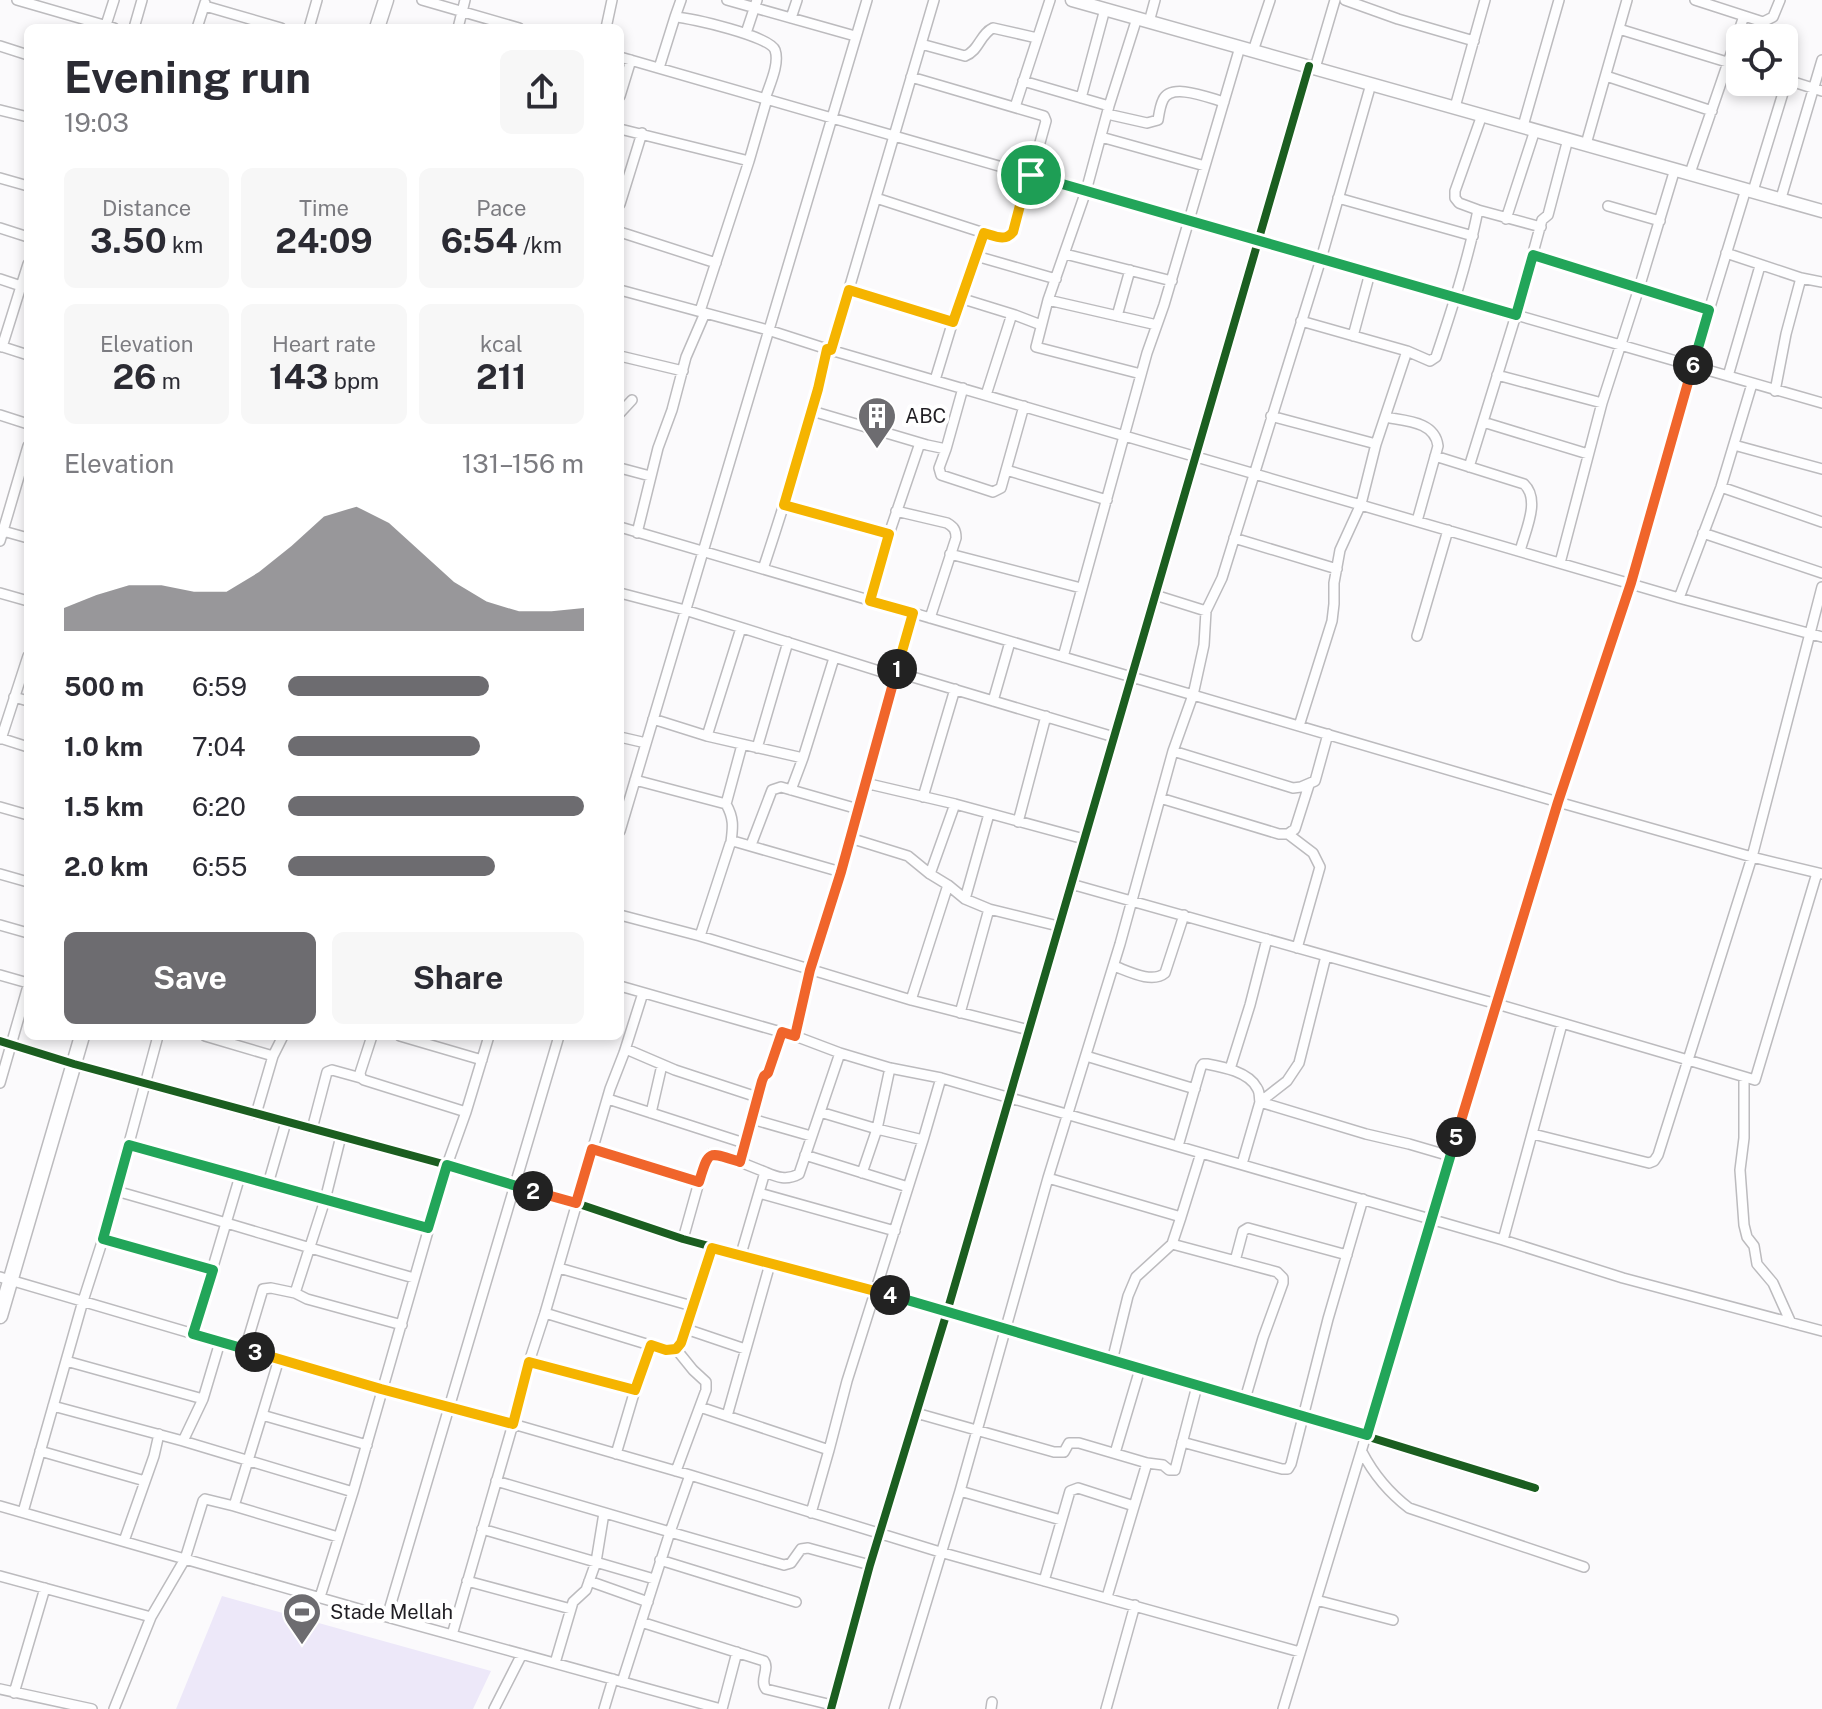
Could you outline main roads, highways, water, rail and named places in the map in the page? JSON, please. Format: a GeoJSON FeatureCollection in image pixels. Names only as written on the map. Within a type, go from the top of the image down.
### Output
{"type":"FeatureCollection","features":[{"type":"Feature","properties":{"kind":"main road"},"geometry":{"type":"LineString","coordinates":[[378,24],[386,0]]}},
{"type":"Feature","properties":{"kind":"main road"},"geometry":{"type":"LineString","coordinates":[[0,1316],[5,1279],[81,1040]]}},
{"type":"Feature","properties":{"kind":"place","name":"ABC"},"geometry":{"type":"Point","coordinates":[877,450]}},
{"type":"Feature","properties":{"kind":"place","name":"Stade Mellah"},"geometry":{"type":"Point","coordinates":[302,1646]}}]}
